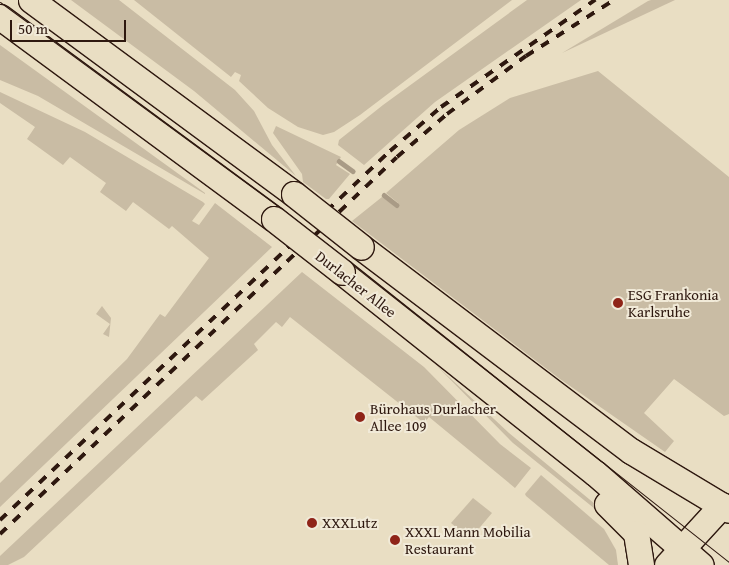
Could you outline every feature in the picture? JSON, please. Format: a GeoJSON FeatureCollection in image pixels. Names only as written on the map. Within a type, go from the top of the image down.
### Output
{"type":"FeatureCollection","features":[{"type":"Feature","properties":{"kind":"main road"},"geometry":{"type":"LineString","coordinates":[[31,0],[294,194],[361,247],[631,451],[669,476],[726,507],[688,561]]}},
{"type":"Feature","properties":{"kind":"main road","name":"Durlacher Allee"},"geometry":{"type":"LineString","coordinates":[[0,17],[274,219],[342,272],[595,473],[688,561]]}},
{"type":"Feature","properties":{"kind":"main road"},"geometry":{"type":"LineString","coordinates":[[595,473],[607,505],[636,533],[641,565]]}},
{"type":"Feature","properties":{"kind":"shaded area"},"geometry":{"type":"Polygon","coordinates":[[[71,0],[119,0],[235,90],[254,111],[272,145],[296,176],[194,91],[71,0]]]}},
{"type":"Feature","properties":{"kind":"shaded area"},"geometry":{"type":"Polygon","coordinates":[[[134,0],[512,0],[360,115],[334,132],[323,135],[298,127],[268,108],[239,81],[241,75],[235,72],[231,77],[134,0]]]}},
{"type":"Feature","properties":{"kind":"shaded area"},"geometry":{"type":"Polygon","coordinates":[[[527,0],[581,0],[435,102],[364,165],[338,145],[339,140],[383,105],[527,0]]]}},
{"type":"Feature","properties":{"kind":"shaded area"},"geometry":{"type":"Polygon","coordinates":[[[675,0],[562,53],[648,1],[675,0]]]}},
{"type":"Feature","properties":{"kind":"shaded area"},"geometry":{"type":"Polygon","coordinates":[[[0,45],[205,194],[38,96],[0,80],[0,45]]]}},
{"type":"Feature","properties":{"kind":"shaded area","name":"ESG Frankonia Karlsruhe"},"geometry":{"type":"Polygon","coordinates":[[[598,71],[729,177],[729,414],[724,416],[674,379],[644,413],[674,441],[665,452],[560,379],[352,221],[382,197],[396,207],[398,203],[386,193],[459,130],[510,98],[598,71]]]}},
{"type":"Feature","properties":{"kind":"shaded area"},"geometry":{"type":"Polygon","coordinates":[[[0,92],[85,132],[203,202],[205,204],[192,221],[199,225],[215,203],[272,247],[0,507],[0,483],[127,359],[160,314],[165,317],[209,258],[172,226],[169,229],[133,202],[126,211],[100,192],[106,183],[70,157],[63,165],[27,139],[35,127],[0,103],[0,92]]]}},
{"type":"Feature","properties":{"kind":"shaded area"},"geometry":{"type":"Polygon","coordinates":[[[276,126],[341,157],[336,165],[350,174],[329,199],[326,199],[303,182],[302,174],[273,133],[276,126]]]}},
{"type":"Feature","properties":{"kind":"shaded area"},"geometry":{"type":"Polygon","coordinates":[[[302,272],[424,367],[500,444],[531,468],[515,488],[429,417],[424,423],[290,317],[282,327],[276,322],[254,344],[258,350],[202,401],[196,396],[24,557],[8,565],[0,565],[0,556],[302,272]]]}},
{"type":"Feature","properties":{"kind":"shaded area"},"geometry":{"type":"Polygon","coordinates":[[[102,306],[111,318],[109,337],[103,334],[110,324],[96,314],[102,306]]]}},
{"type":"Feature","properties":{"kind":"shaded area"},"geometry":{"type":"Polygon","coordinates":[[[435,364],[509,433],[612,518],[610,521],[513,443],[435,364]]]}},
{"type":"Feature","properties":{"kind":"shaded area"},"geometry":{"type":"Polygon","coordinates":[[[541,475],[604,529],[616,550],[618,565],[609,565],[526,496],[525,494],[541,475]]]}},
{"type":"Feature","properties":{"kind":"shaded area"},"geometry":{"type":"Polygon","coordinates":[[[473,498],[492,513],[470,539],[451,523],[473,498]]]}},
{"type":"Feature","properties":{"kind":"waterway"},"geometry":{"type":"LineString","coordinates":[[339,161],[353,171]]}},
{"type":"Feature","properties":{"kind":"waterway"},"geometry":{"type":"LineString","coordinates":[[384,195],[397,205]]}},
{"type":"Feature","properties":{"kind":"tram line"},"geometry":{"type":"LineString","coordinates":[[0,2],[282,209],[729,562]]}},
{"type":"Feature","properties":{"kind":"railway"},"geometry":{"type":"LineString","coordinates":[[0,520],[390,151],[441,107],[595,0]]}},
{"type":"Feature","properties":{"kind":"railway"},"geometry":{"type":"LineString","coordinates":[[0,534],[397,157],[447,114],[526,56],[614,0]]}},
{"type":"Feature","properties":{"kind":"place","name":"ESG Frankonia Karlsruhe"},"geometry":{"type":"Point","coordinates":[618,303]}},
{"type":"Feature","properties":{"kind":"place","name":"Bürohaus Durlacher Allee 109"},"geometry":{"type":"Point","coordinates":[360,417]}},
{"type":"Feature","properties":{"kind":"place","name":"XXXLutz"},"geometry":{"type":"Point","coordinates":[312,523]}},
{"type":"Feature","properties":{"kind":"place","name":"XXXL Mann Mobilia Restaurant"},"geometry":{"type":"Point","coordinates":[395,540]}}]}
